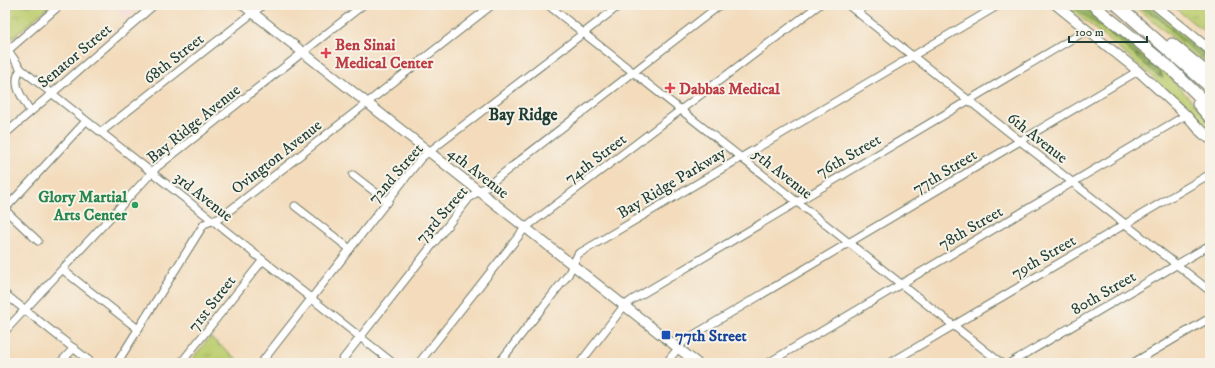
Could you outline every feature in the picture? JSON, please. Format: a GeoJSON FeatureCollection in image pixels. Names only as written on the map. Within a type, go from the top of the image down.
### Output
{"type":"FeatureCollection","features":[{"type":"Feature","properties":{"kind":"highway"},"geometry":{"type":"LineString","coordinates":[[1093,5],[1168,66],[1210,107]]}},
{"type":"Feature","properties":{"kind":"highway"},"geometry":{"type":"LineString","coordinates":[[1104,5],[1168,58],[1210,98]]}},
{"type":"Feature","properties":{"kind":"highway"},"geometry":{"type":"LineString","coordinates":[[1117,5],[1210,87]]}},
{"type":"Feature","properties":{"kind":"highway"},"geometry":{"type":"LineString","coordinates":[[1139,23],[1179,48],[1210,75]]}},
{"type":"Feature","properties":{"kind":"highway"},"geometry":{"type":"LineString","coordinates":[[1168,66],[1210,118]]}},
{"type":"Feature","properties":{"kind":"highway"},"geometry":{"type":"LineString","coordinates":[[1200,130],[1210,138]]}},
{"type":"Feature","properties":{"kind":"main road","name":"4th Avenue"},"geometry":{"type":"LineString","coordinates":[[243,5],[697,363]]}},
{"type":"Feature","properties":{"kind":"main road"},"geometry":{"type":"LineString","coordinates":[[1056,5],[1138,71],[1186,115],[1210,143]]}},
{"type":"Feature","properties":{"kind":"main road"},"geometry":{"type":"LineString","coordinates":[[1154,5],[1210,50]]}},
{"type":"Feature","properties":{"kind":"street"},"geometry":{"type":"LineString","coordinates":[[6,50],[60,5]]}},
{"type":"Feature","properties":{"kind":"street","name":"Senator Street"},"geometry":{"type":"LineString","coordinates":[[5,134],[154,5]]}},
{"type":"Feature","properties":{"kind":"street","name":"68th Street"},"geometry":{"type":"LineString","coordinates":[[101,132],[263,5]]}},
{"type":"Feature","properties":{"kind":"street","name":"Bay Ridge Avenue"},"geometry":{"type":"LineString","coordinates":[[5,331],[157,167],[363,5]]}},
{"type":"Feature","properties":{"kind":"street","name":"Ovington Avenue"},"geometry":{"type":"LineString","coordinates":[[117,363],[191,242],[204,224],[220,218],[366,102],[492,5]]}},
{"type":"Feature","properties":{"kind":"street","name":"5th Avenue"},"geometry":{"type":"LineString","coordinates":[[548,5],[1001,363]]}},
{"type":"Feature","properties":{"kind":"street","name":"72nd Street"},"geometry":{"type":"LineString","coordinates":[[261,363],[421,158],[620,5]]}},
{"type":"Feature","properties":{"kind":"street","name":"73rd Street"},"geometry":{"type":"LineString","coordinates":[[340,363],[470,197],[634,73],[720,5]]}},
{"type":"Feature","properties":{"kind":"street","name":"74th Street"},"geometry":{"type":"LineString","coordinates":[[419,363],[525,228],[819,5]]}},
{"type":"Feature","properties":{"kind":"street","name":"6th Avenue"},"geometry":{"type":"LineString","coordinates":[[848,5],[1210,291]]}},
{"type":"Feature","properties":{"kind":"street"},"geometry":{"type":"LineString","coordinates":[[857,12],[867,5]]}},
{"type":"Feature","properties":{"kind":"street","name":"Bay Ridge Parkway"},"geometry":{"type":"LineString","coordinates":[[499,363],[568,275],[578,254],[999,5]]}},
{"type":"Feature","properties":{"kind":"street","name":"76th Street"},"geometry":{"type":"LineString","coordinates":[[580,363],[624,306],[632,300],[796,201],[969,101],[1087,30]]}},
{"type":"Feature","properties":{"kind":"street","name":"3rd Avenue"},"geometry":{"type":"LineString","coordinates":[[6,50],[21,69],[393,363]]}},
{"type":"Feature","properties":{"kind":"street","name":"Senator Street"},"geometry":{"type":"LineString","coordinates":[[21,69],[17,76],[17,87],[30,111]]}},
{"type":"Feature","properties":{"kind":"street","name":"77th Street"},"geometry":{"type":"LineString","coordinates":[[666,363],[685,340],[1138,71]]}},
{"type":"Feature","properties":{"kind":"street","name":"78th Street"},"geometry":{"type":"LineString","coordinates":[[768,363],[1186,115]]}},
{"type":"Feature","properties":{"kind":"street"},"geometry":{"type":"LineString","coordinates":[[38,240],[5,209],[86,121]]}},
{"type":"Feature","properties":{"kind":"street","name":"79th Street"},"geometry":{"type":"LineString","coordinates":[[890,363],[1210,174]]}},
{"type":"Feature","properties":{"kind":"street"},"geometry":{"type":"LineString","coordinates":[[353,176],[388,202]]}},
{"type":"Feature","properties":{"kind":"street"},"geometry":{"type":"LineString","coordinates":[[295,206],[350,249]]}},
{"type":"Feature","properties":{"kind":"street","name":"80th Street"},"geometry":{"type":"LineString","coordinates":[[1010,363],[1210,245]]}},
{"type":"Feature","properties":{"kind":"street","name":"71st Street"},"geometry":{"type":"LineString","coordinates":[[181,363],[263,260]]}},
{"type":"Feature","properties":{"kind":"street"},"geometry":{"type":"LineString","coordinates":[[62,270],[138,329]]}},
{"type":"Feature","properties":{"kind":"street"},"geometry":{"type":"LineString","coordinates":[[5,294],[92,363]]}},
{"type":"Feature","properties":{"kind":"street"},"geometry":{"type":"LineString","coordinates":[[1134,363],[1210,318]]}},
{"type":"Feature","properties":{"kind":"street"},"geometry":{"type":"LineString","coordinates":[[60,363],[74,348]]}},
{"type":"Feature","properties":{"kind":"shaded area"},"geometry":{"type":"Polygon","coordinates":[[[114,5],[144,5],[127,20],[114,5]]]}},
{"type":"Feature","properties":{"kind":"green space"},"geometry":{"type":"Polygon","coordinates":[[[5,5],[51,5],[11,39],[5,28],[5,5]]]}},
{"type":"Feature","properties":{"kind":"green space"},"geometry":{"type":"Polygon","coordinates":[[[1066,5],[1087,5],[1168,75],[1210,121],[1210,132],[1145,70],[1066,5]]]}},
{"type":"Feature","properties":{"kind":"green space"},"geometry":{"type":"Polygon","coordinates":[[[1070,5],[1086,5],[1098,19],[1108,25],[1143,58],[1161,72],[1163,78],[1158,76],[1109,33],[1070,5]]]}},
{"type":"Feature","properties":{"kind":"green space"},"geometry":{"type":"Polygon","coordinates":[[[1133,5],[1149,5],[1210,53],[1210,72],[1165,31],[1133,5]]]}},
{"type":"Feature","properties":{"kind":"green space"},"geometry":{"type":"Polygon","coordinates":[[[1136,5],[1146,5],[1184,39],[1210,57],[1210,65],[1177,37],[1167,25],[1136,5]]]}},
{"type":"Feature","properties":{"kind":"green space"},"geometry":{"type":"Polygon","coordinates":[[[1171,5],[1210,5],[1210,36],[1171,5]]]}},
{"type":"Feature","properties":{"kind":"green space"},"geometry":{"type":"Polygon","coordinates":[[[210,337],[242,363],[189,363],[210,337]]]}},
{"type":"Feature","properties":{"kind":"place","name":"Ben Sinai Medical Center"},"geometry":{"type":"Point","coordinates":[326,53]}},
{"type":"Feature","properties":{"kind":"place","name":"Dabbas Medical"},"geometry":{"type":"Point","coordinates":[670,88]}},
{"type":"Feature","properties":{"kind":"place","name":"Glory Martial Arts Center"},"geometry":{"type":"Point","coordinates":[135,205]}},
{"type":"Feature","properties":{"kind":"place","name":"77th Street"},"geometry":{"type":"Point","coordinates":[666,335]}},
{"type":"Feature","properties":{"kind":"district","name":"Bay Ridge"},"geometry":{"type":"Point","coordinates":[523,114]}}]}
